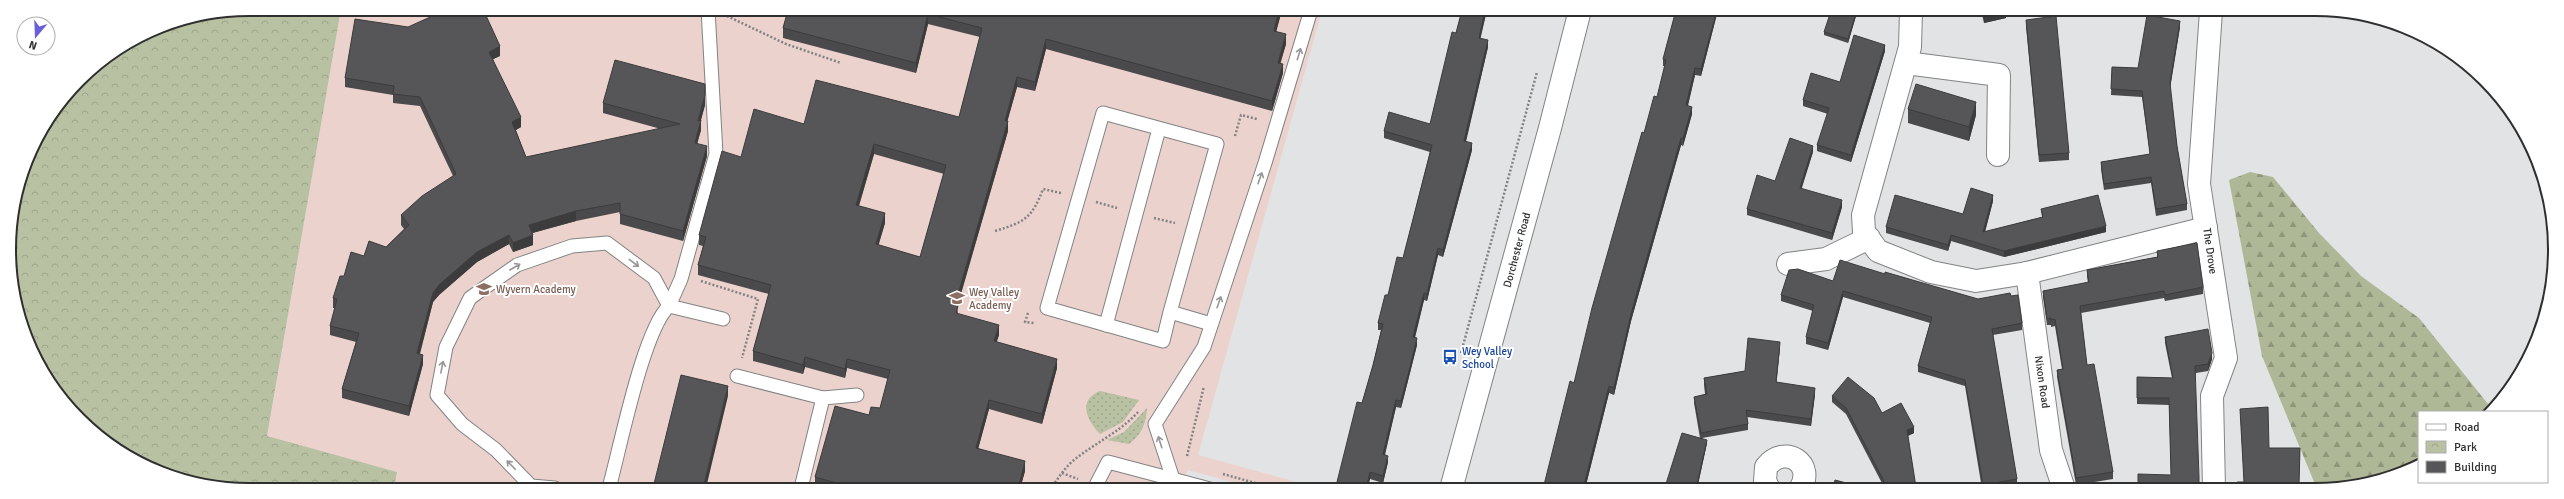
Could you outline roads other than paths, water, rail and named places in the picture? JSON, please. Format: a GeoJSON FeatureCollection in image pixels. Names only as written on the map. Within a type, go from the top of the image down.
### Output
{"type":"FeatureCollection","features":[{"type":"Feature","properties":{"kind":"street","name":"Dorchester Road"},"geometry":{"type":"LineString","coordinates":[[1453,483],[1550,128],[1578,16]]}},
{"type":"Feature","properties":{"kind":"street"},"geometry":{"type":"LineString","coordinates":[[1911,16],[1910,47],[1863,215],[1864,232],[1878,251],[1931,272],[1976,281],[2027,273],[2206,228]]}},
{"type":"Feature","properties":{"kind":"street","name":"The Drove"},"geometry":{"type":"LineString","coordinates":[[2211,16],[2199,184],[2226,358],[2212,396],[2214,483]]}},
{"type":"Feature","properties":{"kind":"street"},"geometry":{"type":"LineString","coordinates":[[1906,63],[1999,75],[1998,155]]}},
{"type":"Feature","properties":{"kind":"street"},"geometry":{"type":"LineString","coordinates":[[1788,264],[1826,259],[1869,238]]}},
{"type":"Feature","properties":{"kind":"street","name":"Nixon Road"},"geometry":{"type":"LineString","coordinates":[[2027,273],[2051,450],[2057,483]]}},
{"type":"Feature","properties":{"kind":"street"},"geometry":{"type":"LineString","coordinates":[[1766,483],[1766,467],[1777,457],[1784,456],[1797,460],[1802,465],[1805,477],[1802,483]]}},
{"type":"Feature","properties":{"kind":"lane"},"geometry":{"type":"LineString","coordinates":[[610,483],[648,342],[660,314],[669,306],[681,279],[716,154],[708,16]]}},
{"type":"Feature","properties":{"kind":"lane"},"geometry":{"type":"LineString","coordinates":[[1172,479],[1155,424],[1204,346],[1265,163],[1309,16]]}},
{"type":"Feature","properties":{"kind":"lane"},"geometry":{"type":"LineString","coordinates":[[1103,113],[1216,144],[1170,312],[1163,341],[1047,308],[1103,113]]}},
{"type":"Feature","properties":{"kind":"lane"},"geometry":{"type":"LineString","coordinates":[[1106,325],[1159,129]]}},
{"type":"Feature","properties":{"kind":"lane"},"geometry":{"type":"LineString","coordinates":[[528,483],[496,450],[462,424],[437,395],[446,347],[470,298],[517,265],[572,246],[607,242],[654,278],[669,306],[723,319]]}},
{"type":"Feature","properties":{"kind":"lane"},"geometry":{"type":"LineString","coordinates":[[1170,312],[1211,324]]}},
{"type":"Feature","properties":{"kind":"lane"},"geometry":{"type":"LineString","coordinates":[[737,376],[823,398],[857,395]]}},
{"type":"Feature","properties":{"kind":"lane"},"geometry":{"type":"LineString","coordinates":[[802,483],[823,398]]}},
{"type":"Feature","properties":{"kind":"lane"},"geometry":{"type":"LineString","coordinates":[[1097,483],[1108,462],[1187,483]]}},
{"type":"Feature","properties":{"kind":"place","name":"Wyvern Academy"},"geometry":{"type":"Point","coordinates":[484,289]}},
{"type":"Feature","properties":{"kind":"place","name":"Wey Valley Academy"},"geometry":{"type":"Point","coordinates":[957,298]}},
{"type":"Feature","properties":{"kind":"place","name":"Wey Valley School"},"geometry":{"type":"Point","coordinates":[1450,357]}}]}
